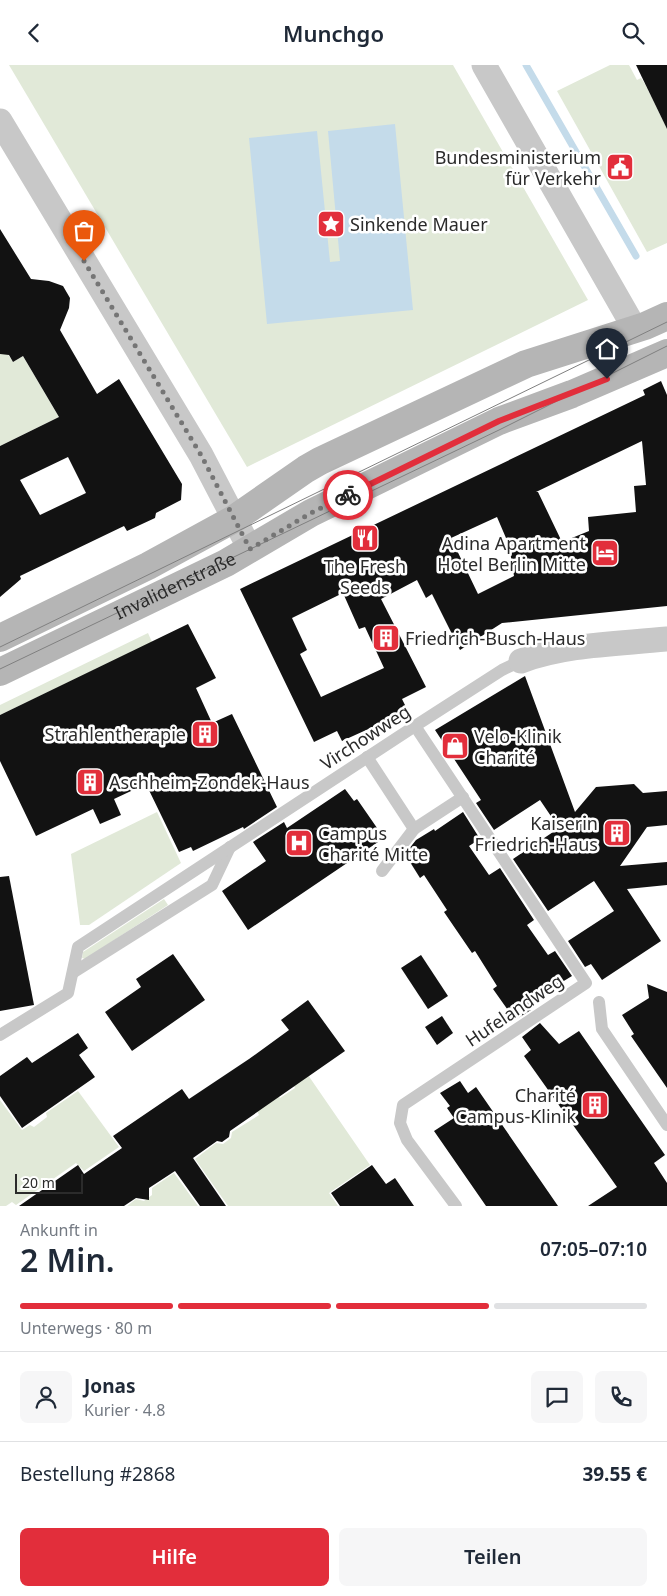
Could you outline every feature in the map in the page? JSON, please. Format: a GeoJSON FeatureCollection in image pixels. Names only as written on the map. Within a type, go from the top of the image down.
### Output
{"type":"FeatureCollection","features":[{"type":"Feature","properties":{"kind":"main road","name":"Invalidenstraße"},"geometry":{"type":"LineString","coordinates":[[0,638],[148,566],[234,519],[320,461],[526,364],[635,329],[667,316]]}},
{"type":"Feature","properties":{"kind":"main road","name":"Invalidenstraße"},"geometry":{"type":"LineString","coordinates":[[0,672],[226,563],[311,513],[499,421],[572,394],[658,357],[635,329]]}},
{"type":"Feature","properties":{"kind":"street"},"geometry":{"type":"LineString","coordinates":[[484,65],[635,329]]}},
{"type":"Feature","properties":{"kind":"street"},"geometry":{"type":"LineString","coordinates":[[0,121],[201,455],[250,549]]}},
{"type":"Feature","properties":{"kind":"street"},"geometry":{"type":"LineString","coordinates":[[521,661],[537,655],[564,650],[667,639]]}},
{"type":"Feature","properties":{"kind":"lane","name":"Virchowweg"},"geometry":{"type":"LineString","coordinates":[[0,1035],[68,993],[78,947],[415,726],[521,661]]}},
{"type":"Feature","properties":{"kind":"lane","name":"Hufelandweg"},"geometry":{"type":"LineString","coordinates":[[415,726],[586,983],[403,1105],[400,1123],[407,1140],[456,1206]]}},
{"type":"Feature","properties":{"kind":"lane"},"geometry":{"type":"LineString","coordinates":[[367,757],[414,829]]}},
{"type":"Feature","properties":{"kind":"lane"},"geometry":{"type":"LineString","coordinates":[[382,871],[414,829],[463,797]]}},
{"type":"Feature","properties":{"kind":"lane"},"geometry":{"type":"LineString","coordinates":[[74,972],[212,885],[231,846]]}},
{"type":"Feature","properties":{"kind":"lane"},"geometry":{"type":"LineString","coordinates":[[599,1002],[602,1029],[667,1125]]}},
{"type":"Feature","properties":{"kind":"green space"},"geometry":{"type":"Polygon","coordinates":[[[9,65],[453,65],[588,300],[247,467],[9,65]]]}},
{"type":"Feature","properties":{"kind":"green space"},"geometry":{"type":"Polygon","coordinates":[[[610,65],[629,65],[637,80],[641,78],[667,129],[667,243],[647,252],[557,91],[610,65]]]}},
{"type":"Feature","properties":{"kind":"green space"},"geometry":{"type":"Polygon","coordinates":[[[7,353],[13,362],[23,356],[59,417],[0,446],[0,354],[7,353]]]}},
{"type":"Feature","properties":{"kind":"green space"},"geometry":{"type":"Polygon","coordinates":[[[148,633],[152,642],[0,715],[0,705],[148,633]]]}},
{"type":"Feature","properties":{"kind":"green space"},"geometry":{"type":"Polygon","coordinates":[[[157,812],[181,863],[89,925],[80,925],[71,854],[157,812]]]}},
{"type":"Feature","properties":{"kind":"green space"},"geometry":{"type":"Polygon","coordinates":[[[164,899],[168,905],[85,959],[82,958],[83,952],[164,899]]]}},
{"type":"Feature","properties":{"kind":"green space"},"geometry":{"type":"Polygon","coordinates":[[[308,1075],[370,1165],[329,1193],[338,1206],[228,1206],[195,1159],[216,1143],[223,1144],[231,1138],[232,1132],[259,1115],[257,1111],[278,1096],[280,1098],[295,1088],[293,1084],[308,1075]]]}},
{"type":"Feature","properties":{"kind":"green space"},"geometry":{"type":"Polygon","coordinates":[[[78,1091],[119,1147],[84,1171],[76,1163],[16,1205],[12,1202],[6,1206],[0,1206],[0,1100],[22,1130],[30,1125],[34,1127],[47,1117],[46,1113],[78,1091]]]}},
{"type":"Feature","properties":{"kind":"green space"},"geometry":{"type":"Polygon","coordinates":[[[174,1173],[198,1206],[127,1206],[136,1199],[144,1201],[152,1195],[152,1188],[174,1173]]]}},
{"type":"Feature","properties":{"kind":"water"},"geometry":{"type":"Polygon","coordinates":[[[395,124],[413,310],[267,324],[249,138],[317,131],[330,262],[340,261],[328,131],[395,124]]]}},
{"type":"Feature","properties":{"kind":"building"},"geometry":{"type":"Polygon","coordinates":[[[636,65],[667,65],[667,129],[636,65]]]}},
{"type":"Feature","properties":{"kind":"building"},"geometry":{"type":"Polygon","coordinates":[[[0,229],[31,279],[49,281],[63,286],[70,298],[69,308],[60,330],[97,394],[119,379],[182,484],[181,500],[156,513],[155,518],[127,531],[124,526],[20,576],[21,579],[0,597],[0,446],[59,417],[23,356],[13,362],[9,355],[0,354],[0,229]],[[68,457],[20,480],[40,515],[86,493],[68,457]]]}},
{"type":"Feature","properties":{"kind":"building"},"geometry":{"type":"Polygon","coordinates":[[[661,381],[667,395],[667,606],[502,623],[460,650],[432,594],[426,598],[417,580],[381,599],[426,687],[402,699],[408,711],[342,741],[337,731],[314,742],[240,589],[645,395],[643,390],[661,381]],[[642,441],[536,492],[538,492],[562,542],[589,531],[588,517],[636,512],[634,486],[646,485],[642,441]],[[497,517],[451,538],[478,594],[514,576],[509,545],[497,517]],[[343,593],[292,618],[307,650],[300,654],[321,697],[384,668],[365,627],[359,629],[343,593]]]}},
{"type":"Feature","properties":{"kind":"building"},"geometry":{"type":"Polygon","coordinates":[[[188,624],[216,678],[196,688],[212,723],[232,714],[277,807],[244,829],[243,827],[193,851],[191,847],[179,852],[146,784],[114,799],[121,815],[100,824],[93,809],[36,836],[0,761],[0,715],[188,624]]]}},
{"type":"Feature","properties":{"kind":"building"},"geometry":{"type":"Polygon","coordinates":[[[525,676],[575,812],[596,787],[634,784],[643,793],[667,791],[667,825],[647,827],[620,866],[667,862],[667,885],[627,889],[661,941],[602,980],[591,964],[585,967],[568,941],[614,911],[594,881],[548,911],[513,859],[559,828],[540,800],[494,830],[476,803],[481,800],[435,730],[525,676]]]}},
{"type":"Feature","properties":{"kind":"building"},"geometry":{"type":"Polygon","coordinates":[[[345,789],[354,801],[357,799],[384,838],[248,930],[222,891],[266,861],[253,842],[284,822],[287,828],[345,789]]]}},
{"type":"Feature","properties":{"kind":"building"},"geometry":{"type":"Polygon","coordinates":[[[463,812],[480,839],[469,846],[489,875],[500,868],[534,920],[527,925],[548,955],[555,951],[572,976],[544,993],[545,996],[528,1007],[531,1010],[515,1020],[493,989],[497,986],[475,951],[472,953],[444,912],[447,910],[424,875],[420,878],[405,854],[416,840],[434,829],[435,831],[463,812]]]}},
{"type":"Feature","properties":{"kind":"building"},"geometry":{"type":"Polygon","coordinates":[[[9,876],[34,1005],[0,1011],[0,877],[9,876]]]}},
{"type":"Feature","properties":{"kind":"building"},"geometry":{"type":"Polygon","coordinates":[[[173,954],[205,1000],[132,1051],[105,1012],[141,987],[136,979],[173,954]]]}},
{"type":"Feature","properties":{"kind":"building"},"geometry":{"type":"Polygon","coordinates":[[[421,955],[448,996],[428,1009],[401,968],[421,955]]]}},
{"type":"Feature","properties":{"kind":"building"},"geometry":{"type":"Polygon","coordinates":[[[647,984],[667,992],[667,1088],[631,1036],[634,1034],[622,1015],[649,998],[647,984]]]}},
{"type":"Feature","properties":{"kind":"building"},"geometry":{"type":"Polygon","coordinates":[[[308,1000],[345,1051],[230,1131],[229,1137],[222,1142],[217,1141],[193,1158],[226,1206],[200,1206],[175,1171],[149,1188],[149,1200],[136,1198],[124,1206],[19,1206],[78,1165],[84,1174],[122,1148],[113,1136],[182,1089],[189,1099],[249,1059],[289,1030],[281,1020],[308,1000]]]}},
{"type":"Feature","properties":{"kind":"building"},"geometry":{"type":"Polygon","coordinates":[[[442,1016],[453,1033],[437,1045],[425,1027],[442,1016]]]}},
{"type":"Feature","properties":{"kind":"building","name":"Charité Campus-Klinik"},"geometry":{"type":"Polygon","coordinates":[[[540,1023],[559,1044],[579,1031],[665,1155],[654,1163],[667,1183],[667,1206],[588,1206],[617,1187],[524,1056],[531,1050],[522,1037],[540,1023]]]}},
{"type":"Feature","properties":{"kind":"building"},"geometry":{"type":"Polygon","coordinates":[[[78,1033],[88,1048],[79,1055],[95,1077],[22,1128],[0,1096],[0,1076],[27,1057],[32,1063],[78,1033]]]}},
{"type":"Feature","properties":{"kind":"building","name":"Charité Campus-Klinik"},"geometry":{"type":"Polygon","coordinates":[[[460,1081],[468,1093],[476,1087],[558,1206],[486,1206],[434,1131],[454,1118],[447,1108],[450,1106],[440,1093],[460,1081]]]}},
{"type":"Feature","properties":{"kind":"building"},"geometry":{"type":"Polygon","coordinates":[[[372,1165],[386,1184],[395,1178],[414,1206],[340,1206],[331,1193],[372,1165]]]}},
{"type":"Feature","properties":{"kind":"waterway"},"geometry":{"type":"LineString","coordinates":[[526,65],[636,256]]}},
{"type":"Feature","properties":{"kind":"tram line"},"geometry":{"type":"LineString","coordinates":[[0,647],[667,322]]}},
{"type":"Feature","properties":{"kind":"tram line"},"geometry":{"type":"LineString","coordinates":[[0,669],[499,430],[667,346]]}},
{"type":"Feature","properties":{"kind":"way so far"},"geometry":{"type":"LineString","coordinates":[[84,261],[201,455],[250,549],[311,513],[348,495]]}},
{"type":"Feature","properties":{"kind":"place","name":"Bundesministerium für Verkehr"},"geometry":{"type":"Point","coordinates":[620,167]}},
{"type":"Feature","properties":{"kind":"place","name":"Sinkende Mauer"},"geometry":{"type":"Point","coordinates":[331,224]}},
{"type":"Feature","properties":{"kind":"place","name":"The Fresh Seeds"},"geometry":{"type":"Point","coordinates":[365,538]}},
{"type":"Feature","properties":{"kind":"place","name":"Adina Apartment Hotel Berlin Mitte"},"geometry":{"type":"Point","coordinates":[605,553]}},
{"type":"Feature","properties":{"kind":"place","name":"Friedrich-Busch-Haus"},"geometry":{"type":"Point","coordinates":[386,638]}},
{"type":"Feature","properties":{"kind":"place","name":"Strahlentherapie"},"geometry":{"type":"Point","coordinates":[205,734]}},
{"type":"Feature","properties":{"kind":"place","name":"Velo-Klinik Charité"},"geometry":{"type":"Point","coordinates":[455,746]}},
{"type":"Feature","properties":{"kind":"place","name":"Aschheim-Zondek-Haus"},"geometry":{"type":"Point","coordinates":[90,782]}},
{"type":"Feature","properties":{"kind":"place","name":"Kaiserin Friedrich-Haus"},"geometry":{"type":"Point","coordinates":[617,833]}},
{"type":"Feature","properties":{"kind":"place","name":"Campus Charité Mitte"},"geometry":{"type":"Point","coordinates":[299,843]}},
{"type":"Feature","properties":{"kind":"place","name":"Charité Campus-Klinik"},"geometry":{"type":"Point","coordinates":[595,1105]}},
{"type":"Feature","properties":{"kind":"route"},"geometry":{"type":"LineString","coordinates":[[348,495],[499,421],[607,379]]}}]}
